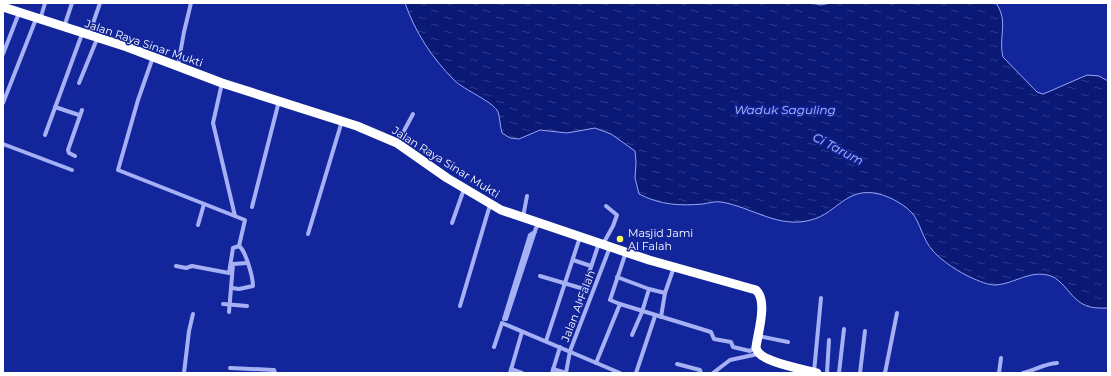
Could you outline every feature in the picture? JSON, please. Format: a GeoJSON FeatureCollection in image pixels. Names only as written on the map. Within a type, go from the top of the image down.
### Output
{"type":"FeatureCollection","features":[{"type":"Feature","properties":{"kind":"highway","name":"Jalan Raya Sinar Mukti"},"geometry":{"type":"LineString","coordinates":[[3,7],[153,57],[222,83],[342,120],[397,143],[490,205],[648,260],[674,266],[758,292],[763,304],[757,336],[757,351]]}},
{"type":"Feature","properties":{"kind":"highway"},"geometry":{"type":"LineString","coordinates":[[757,351],[774,362],[794,370],[813,372]]}},
{"type":"Feature","properties":{"kind":"street"},"geometry":{"type":"LineString","coordinates":[[3,103],[45,3]]}},
{"type":"Feature","properties":{"kind":"street"},"geometry":{"type":"LineString","coordinates":[[64,28],[72,3]]}},
{"type":"Feature","properties":{"kind":"street"},"geometry":{"type":"LineString","coordinates":[[79,83],[89,36],[100,3]]}},
{"type":"Feature","properties":{"kind":"street"},"geometry":{"type":"LineString","coordinates":[[178,66],[191,3]]}},
{"type":"Feature","properties":{"kind":"street"},"geometry":{"type":"LineString","coordinates":[[3,54],[19,13]]}},
{"type":"Feature","properties":{"kind":"street"},"geometry":{"type":"LineString","coordinates":[[45,135],[56,107],[89,36]]}},
{"type":"Feature","properties":{"kind":"street"},"geometry":{"type":"LineString","coordinates":[[153,57],[138,100],[118,170],[235,216],[245,222],[239,246]]}},
{"type":"Feature","properties":{"kind":"street"},"geometry":{"type":"LineString","coordinates":[[222,83],[213,123],[235,216]]}},
{"type":"Feature","properties":{"kind":"street"},"geometry":{"type":"LineString","coordinates":[[252,207],[279,101]]}},
{"type":"Feature","properties":{"kind":"street"},"geometry":{"type":"LineString","coordinates":[[56,107],[79,115]]}},
{"type":"Feature","properties":{"kind":"street"},"geometry":{"type":"LineString","coordinates":[[75,156],[69,153],[68,150],[82,110]]}},
{"type":"Feature","properties":{"kind":"street"},"geometry":{"type":"LineString","coordinates":[[397,143],[413,114]]}},
{"type":"Feature","properties":{"kind":"street"},"geometry":{"type":"LineString","coordinates":[[308,234],[342,120]]}},
{"type":"Feature","properties":{"kind":"street"},"geometry":{"type":"LineString","coordinates":[[3,144],[72,170]]}},
{"type":"Feature","properties":{"kind":"street"},"geometry":{"type":"LineString","coordinates":[[452,223],[464,189]]}},
{"type":"Feature","properties":{"kind":"street"},"geometry":{"type":"LineString","coordinates":[[523,217],[528,196]]}},
{"type":"Feature","properties":{"kind":"street"},"geometry":{"type":"LineString","coordinates":[[198,225],[204,204]]}},
{"type":"Feature","properties":{"kind":"street"},"geometry":{"type":"LineString","coordinates":[[460,306],[490,205]]}},
{"type":"Feature","properties":{"kind":"street"},"geometry":{"type":"LineString","coordinates":[[579,303],[592,266],[617,215],[606,206]]}},
{"type":"Feature","properties":{"kind":"street"},"geometry":{"type":"LineString","coordinates":[[520,275],[503,318],[505,320],[520,275],[533,234],[540,223]]}},
{"type":"Feature","properties":{"kind":"street"},"geometry":{"type":"LineString","coordinates":[[546,341],[580,236]]}},
{"type":"Feature","properties":{"kind":"street","name":"Jalan Al Falah"},"geometry":{"type":"LineString","coordinates":[[566,373],[570,351],[604,244]]}},
{"type":"Feature","properties":{"kind":"street"},"geometry":{"type":"LineString","coordinates":[[232,288],[253,286],[253,280],[242,249],[239,246]]}},
{"type":"Feature","properties":{"kind":"street"},"geometry":{"type":"LineString","coordinates":[[176,266],[186,268],[192,266],[228,273],[230,270],[233,248],[239,246]]}},
{"type":"Feature","properties":{"kind":"street"},"geometry":{"type":"LineString","coordinates":[[626,252],[610,300],[642,312],[711,332],[714,338],[731,342],[733,347],[757,351]]}},
{"type":"Feature","properties":{"kind":"street"},"geometry":{"type":"LineString","coordinates":[[573,260],[592,266]]}},
{"type":"Feature","properties":{"kind":"street"},"geometry":{"type":"LineString","coordinates":[[229,312],[233,264],[247,263]]}},
{"type":"Feature","properties":{"kind":"street"},"geometry":{"type":"LineString","coordinates":[[661,317],[674,266]]}},
{"type":"Feature","properties":{"kind":"street"},"geometry":{"type":"LineString","coordinates":[[540,276],[584,289]]}},
{"type":"Feature","properties":{"kind":"street"},"geometry":{"type":"LineString","coordinates":[[617,276],[649,289],[666,293]]}},
{"type":"Feature","properties":{"kind":"street"},"geometry":{"type":"LineString","coordinates":[[632,335],[642,312],[649,289]]}},
{"type":"Feature","properties":{"kind":"street"},"geometry":{"type":"LineString","coordinates":[[813,372],[821,298]]}},
{"type":"Feature","properties":{"kind":"street"},"geometry":{"type":"LineString","coordinates":[[222,304],[247,306]]}},
{"type":"Feature","properties":{"kind":"street"},"geometry":{"type":"LineString","coordinates":[[596,363],[620,304]]}},
{"type":"Feature","properties":{"kind":"street"},"geometry":{"type":"LineString","coordinates":[[885,373],[897,313]]}},
{"type":"Feature","properties":{"kind":"street"},"geometry":{"type":"LineString","coordinates":[[184,373],[188,331],[193,314]]}},
{"type":"Feature","properties":{"kind":"street"},"geometry":{"type":"LineString","coordinates":[[636,373],[655,316]]}},
{"type":"Feature","properties":{"kind":"street"},"geometry":{"type":"LineString","coordinates":[[494,347],[502,324],[620,373]]}},
{"type":"Feature","properties":{"kind":"street"},"geometry":{"type":"LineString","coordinates":[[839,373],[844,328]]}},
{"type":"Feature","properties":{"kind":"street"},"geometry":{"type":"LineString","coordinates":[[860,373],[865,331]]}},
{"type":"Feature","properties":{"kind":"street"},"geometry":{"type":"LineString","coordinates":[[522,332],[511,371],[522,373]]}},
{"type":"Feature","properties":{"kind":"street"},"geometry":{"type":"LineString","coordinates":[[757,336],[788,342]]}},
{"type":"Feature","properties":{"kind":"street"},"geometry":{"type":"LineString","coordinates":[[827,373],[829,340]]}},
{"type":"Feature","properties":{"kind":"street"},"geometry":{"type":"LineString","coordinates":[[560,347],[552,371],[566,373]]}},
{"type":"Feature","properties":{"kind":"street"},"geometry":{"type":"LineString","coordinates":[[713,373],[730,360],[757,351]]}},
{"type":"Feature","properties":{"kind":"street"},"geometry":{"type":"LineString","coordinates":[[1000,373],[1001,358]]}},
{"type":"Feature","properties":{"kind":"street"},"geometry":{"type":"LineString","coordinates":[[1023,373],[1036,370],[1044,364],[1057,363]]}},
{"type":"Feature","properties":{"kind":"street"},"geometry":{"type":"LineString","coordinates":[[677,364],[700,370],[701,373]]}},
{"type":"Feature","properties":{"kind":"street"},"geometry":{"type":"LineString","coordinates":[[230,368],[274,370],[275,373]]}},
{"type":"Feature","properties":{"kind":"water","name":"Waduk Saguling"},"geometry":{"type":"Polygon","coordinates":[[[405,3],[813,3],[820,5],[831,3],[996,3],[1000,10],[1003,23],[1003,57],[1037,92],[1043,94],[1087,75],[1099,76],[1108,81],[1108,308],[1094,308],[1083,304],[1074,298],[1055,278],[1043,274],[1036,274],[995,285],[984,283],[967,276],[946,263],[933,251],[910,211],[898,202],[879,194],[858,194],[843,201],[820,217],[799,222],[776,220],[744,208],[721,202],[678,205],[662,203],[647,198],[639,194],[635,178],[635,151],[611,134],[595,128],[567,133],[540,130],[519,139],[510,138],[502,133],[499,114],[495,108],[454,80],[431,54],[419,34],[405,3]]]}},
{"type":"Feature","properties":{"kind":"place","name":"Masjid Jami Al Falah"},"geometry":{"type":"Point","coordinates":[620,239]}},
{"type":"Feature","properties":{"kind":"water label","name":"Ci Tarum"},"geometry":{"type":"Point","coordinates":[838,149]}}]}
